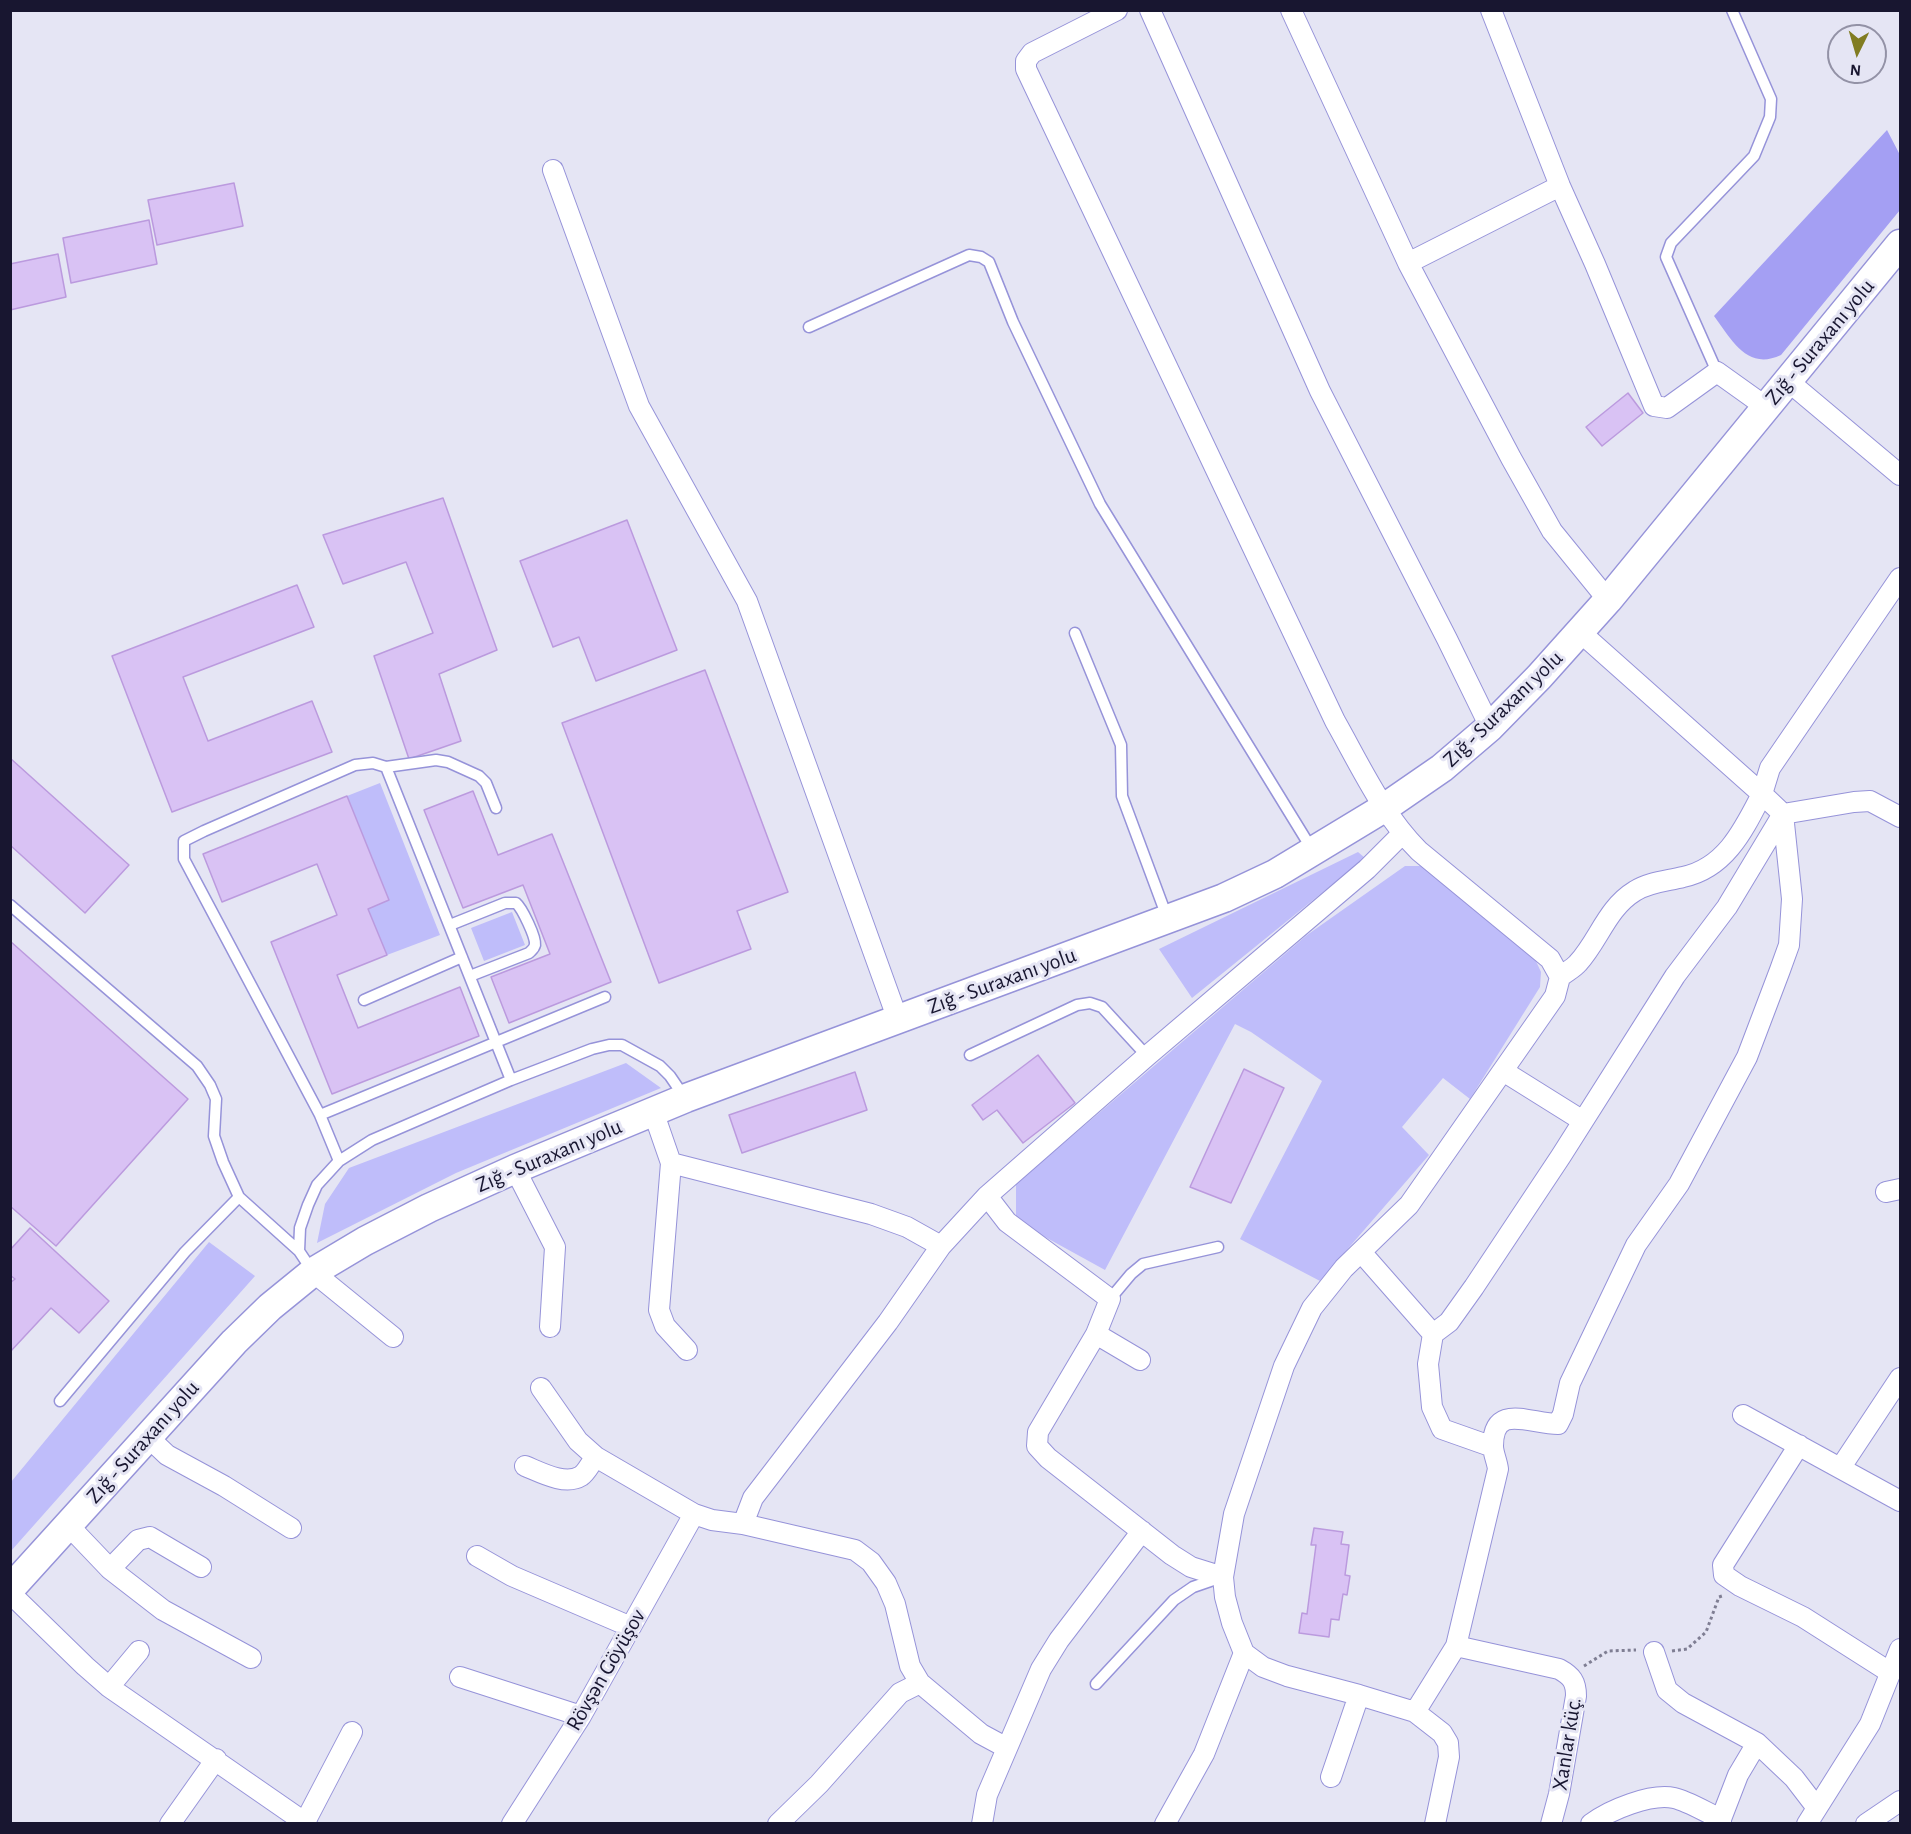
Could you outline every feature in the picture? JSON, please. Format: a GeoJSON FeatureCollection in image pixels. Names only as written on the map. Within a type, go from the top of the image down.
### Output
{"type":"FeatureCollection","features":[{"type":"Feature","properties":{"kind":"main road","name":"Zığ - Suraxanı yolu"},"geometry":{"type":"LineString","coordinates":[[10,1591],[234,1342],[270,1307],[306,1262],[365,1241],[418,1213],[515,1169],[653,1111],[1224,898],[1275,874],[1314,851],[1384,808],[1442,768],[1490,727],[1608,600],[1900,244]]}},
{"type":"Feature","properties":{"kind":"street"},"geometry":{"type":"LineString","coordinates":[[1116,10],[1032,53],[1026,61],[1026,69],[1335,721],[1384,808],[1402,834],[1419,851],[1550,958],[1560,977]]}},
{"type":"Feature","properties":{"kind":"street"},"geometry":{"type":"LineString","coordinates":[[1150,10],[1320,392],[1490,727]]}},
{"type":"Feature","properties":{"kind":"street"},"geometry":{"type":"LineString","coordinates":[[1291,10],[1408,263],[1511,458],[1552,531],[1608,600]]}},
{"type":"Feature","properties":{"kind":"street"},"geometry":{"type":"LineString","coordinates":[[1491,10],[1560,186],[1654,406],[1667,408],[1718,372],[1766,407]]}},
{"type":"Feature","properties":{"kind":"street"},"geometry":{"type":"LineString","coordinates":[[553,170],[639,406],[747,601],[898,1020]]}},
{"type":"Feature","properties":{"kind":"street"},"geometry":{"type":"LineString","coordinates":[[1408,263],[1560,186]]}},
{"type":"Feature","properties":{"kind":"street"},"geometry":{"type":"LineString","coordinates":[[1788,381],[1900,476]]}},
{"type":"Feature","properties":{"kind":"street"},"geometry":{"type":"LineString","coordinates":[[1435,1824],[1449,1757],[1448,1743],[1442,1733],[1415,1712],[1263,1667],[1245,1653],[1232,1623],[1225,1597],[1223,1577],[1234,1514],[1284,1366],[1312,1308],[1344,1268],[1409,1205],[1555,996],[1560,977],[1578,963],[1613,910],[1635,891],[1654,883],[1686,877],[1713,863],[1732,846],[1743,830],[1761,794],[1770,768],[1900,578]]}},
{"type":"Feature","properties":{"kind":"street"},"geometry":{"type":"LineString","coordinates":[[1415,1712],[1456,1646],[1498,1468],[1493,1448],[1496,1428],[1502,1420],[1511,1417],[1543,1424],[1558,1424],[1563,1414],[1570,1383],[1636,1245],[1679,1184],[1747,1057],[1789,945],[1792,899],[1783,814],[1580,632]]}},
{"type":"Feature","properties":{"kind":"street"},"geometry":{"type":"LineString","coordinates":[[1493,1448],[1442,1429],[1432,1407],[1428,1364],[1433,1335],[1449,1322],[1474,1287],[1675,976],[1727,907],[1783,814],[1870,801],[1900,817]]}},
{"type":"Feature","properties":{"kind":"street"},"geometry":{"type":"LineString","coordinates":[[743,1524],[753,1498],[888,1322],[941,1246],[987,1196],[1367,869],[1402,834]]}},
{"type":"Feature","properties":{"kind":"street"},"geometry":{"type":"LineString","coordinates":[[1503,1071],[1583,1121]]}},
{"type":"Feature","properties":{"kind":"street"},"geometry":{"type":"LineString","coordinates":[[653,1111],[672,1163],[659,1310],[665,1326],[687,1350]]}},
{"type":"Feature","properties":{"kind":"street"},"geometry":{"type":"LineString","coordinates":[[672,1163],[871,1214],[907,1227],[941,1246]]}},
{"type":"Feature","properties":{"kind":"street"},"geometry":{"type":"LineString","coordinates":[[515,1169],[555,1247],[550,1327]]}},
{"type":"Feature","properties":{"kind":"street"},"geometry":{"type":"LineString","coordinates":[[987,1196],[1007,1221],[1110,1299],[1096,1334],[1038,1432],[1037,1446],[1048,1458],[1173,1555],[1191,1567],[1223,1577]]}},
{"type":"Feature","properties":{"kind":"street"},"geometry":{"type":"LineString","coordinates":[[1361,1252],[1433,1335]]}},
{"type":"Feature","properties":{"kind":"street"},"geometry":{"type":"LineString","coordinates":[[306,1262],[393,1337]]}},
{"type":"Feature","properties":{"kind":"street"},"geometry":{"type":"LineString","coordinates":[[1096,1334],[1140,1360]]}},
{"type":"Feature","properties":{"kind":"street"},"geometry":{"type":"LineString","coordinates":[[1841,1467],[1900,1378]]}},
{"type":"Feature","properties":{"kind":"street"},"geometry":{"type":"LineString","coordinates":[[541,1388],[578,1441],[596,1457],[694,1514],[712,1520],[743,1524],[855,1550],[871,1562],[886,1583],[895,1604],[910,1666],[920,1683],[981,1734],[1007,1748]]}},
{"type":"Feature","properties":{"kind":"street"},"geometry":{"type":"LineString","coordinates":[[1743,1415],[1900,1501]]}},
{"type":"Feature","properties":{"kind":"street"},"geometry":{"type":"LineString","coordinates":[[148,1437],[167,1455],[224,1486],[291,1528]]}},
{"type":"Feature","properties":{"kind":"street"},"geometry":{"type":"LineString","coordinates":[[1799,1445],[1724,1565],[1724,1575],[1740,1586],[1803,1617],[1891,1673]]}},
{"type":"Feature","properties":{"kind":"street"},"geometry":{"type":"LineString","coordinates":[[525,1466],[556,1478],[572,1479],[582,1476],[596,1457]]}},
{"type":"Feature","properties":{"kind":"street","name":"Rövşən Göyüşov"},"geometry":{"type":"LineString","coordinates":[[512,1824],[581,1716],[694,1514]]}},
{"type":"Feature","properties":{"kind":"street"},"geometry":{"type":"LineString","coordinates":[[68,1525],[110,1569],[163,1610],[251,1658]]}},
{"type":"Feature","properties":{"kind":"street"},"geometry":{"type":"LineString","coordinates":[[982,1824],[987,1795],[1041,1669],[1059,1640],[1142,1531]]}},
{"type":"Feature","properties":{"kind":"street"},"geometry":{"type":"LineString","coordinates":[[110,1569],[138,1540],[150,1537],[201,1567]]}},
{"type":"Feature","properties":{"kind":"street"},"geometry":{"type":"LineString","coordinates":[[477,1556],[512,1575],[631,1627]]}},
{"type":"Feature","properties":{"kind":"street"},"geometry":{"type":"LineString","coordinates":[[10,1591],[85,1666],[109,1686],[306,1823],[352,1732]]}},
{"type":"Feature","properties":{"kind":"street","name":"Xanlar küç."},"geometry":{"type":"LineString","coordinates":[[1456,1646],[1559,1669],[1570,1675],[1576,1685],[1559,1794],[1551,1824]]}},
{"type":"Feature","properties":{"kind":"street"},"geometry":{"type":"LineString","coordinates":[[1812,1816],[1870,1724],[1900,1650]]}},
{"type":"Feature","properties":{"kind":"street"},"geometry":{"type":"LineString","coordinates":[[109,1686],[139,1651]]}},
{"type":"Feature","properties":{"kind":"street"},"geometry":{"type":"LineString","coordinates":[[1654,1652],[1667,1690],[1683,1703],[1757,1743],[1794,1778],[1812,1816]]}},
{"type":"Feature","properties":{"kind":"street"},"geometry":{"type":"LineString","coordinates":[[1165,1824],[1204,1754],[1245,1653]]}},
{"type":"Feature","properties":{"kind":"street"},"geometry":{"type":"LineString","coordinates":[[460,1677],[581,1716]]}},
{"type":"Feature","properties":{"kind":"street"},"geometry":{"type":"LineString","coordinates":[[778,1824],[819,1784],[900,1693],[920,1683]]}},
{"type":"Feature","properties":{"kind":"street"},"geometry":{"type":"LineString","coordinates":[[1330,1777],[1359,1695]]}},
{"type":"Feature","properties":{"kind":"street"},"geometry":{"type":"LineString","coordinates":[[1591,1824],[1604,1814],[1648,1799],[1674,1798],[1721,1821],[1738,1774],[1757,1743]]}},
{"type":"Feature","properties":{"kind":"street"},"geometry":{"type":"LineString","coordinates":[[170,1824],[216,1759]]}},
{"type":"Feature","properties":{"kind":"street"},"geometry":{"type":"LineString","coordinates":[[1866,1824],[1900,1801]]}},
{"type":"Feature","properties":{"kind":"lane"},"geometry":{"type":"LineString","coordinates":[[1718,372],[1666,257],[1671,243],[1754,156],[1770,117],[1771,99],[1732,10]]}},
{"type":"Feature","properties":{"kind":"lane"},"geometry":{"type":"LineString","coordinates":[[809,327],[969,255],[981,257],[989,262],[1013,322],[1100,504],[1314,851]]}},
{"type":"Feature","properties":{"kind":"lane"},"geometry":{"type":"LineString","coordinates":[[1075,633],[1121,745],[1122,796],[1168,920]]}},
{"type":"Feature","properties":{"kind":"lane"},"geometry":{"type":"LineString","coordinates":[[339,1161],[320,1115],[184,859],[184,842],[204,831],[355,765],[373,763],[386,767],[435,760],[448,762],[479,776],[486,783],[496,807]]}},
{"type":"Feature","properties":{"kind":"lane"},"geometry":{"type":"LineString","coordinates":[[386,767],[511,1080]]}},
{"type":"Feature","properties":{"kind":"lane"},"geometry":{"type":"LineString","coordinates":[[450,925],[505,903],[516,903],[521,907],[535,940],[533,949],[529,953],[470,976]]}},
{"type":"Feature","properties":{"kind":"lane"},"geometry":{"type":"LineString","coordinates":[[10,905],[197,1066],[216,1099],[214,1136],[239,1197],[306,1262]]}},
{"type":"Feature","properties":{"kind":"lane"},"geometry":{"type":"LineString","coordinates":[[364,1000],[462,957]]}},
{"type":"Feature","properties":{"kind":"lane"},"geometry":{"type":"LineString","coordinates":[[320,1115],[604,997]]}},
{"type":"Feature","properties":{"kind":"lane"},"geometry":{"type":"LineString","coordinates":[[970,1056],[1077,1005],[1090,1003],[1102,1007],[1147,1056]]}},
{"type":"Feature","properties":{"kind":"lane"},"geometry":{"type":"LineString","coordinates":[[306,1262],[300,1228],[317,1185],[339,1161],[372,1140],[511,1080],[592,1048],[622,1045],[660,1066],[686,1098]]}},
{"type":"Feature","properties":{"kind":"lane"},"geometry":{"type":"LineString","coordinates":[[60,1401],[185,1252],[239,1197]]}},
{"type":"Feature","properties":{"kind":"lane"},"geometry":{"type":"LineString","coordinates":[[1110,1299],[1131,1274],[1143,1264],[1218,1247]]}},
{"type":"Feature","properties":{"kind":"lane"},"geometry":{"type":"LineString","coordinates":[[1096,1684],[1174,1600],[1192,1587],[1223,1577]]}},
{"type":"Feature","properties":{"kind":"shaded area"},"geometry":{"type":"Polygon","coordinates":[[[1887,130],[1900,155],[1900,210],[1781,355],[1769,359],[1750,356],[1734,343],[1714,316],[1887,130]]]}},
{"type":"Feature","properties":{"kind":"shaded area"},"geometry":{"type":"Polygon","coordinates":[[[380,783],[440,935],[387,955],[368,909],[389,900],[347,796],[380,783]]]}},
{"type":"Feature","properties":{"kind":"shaded area"},"geometry":{"type":"Polygon","coordinates":[[[1358,852],[1365,858],[1192,998],[1159,949],[1358,852]]]}},
{"type":"Feature","properties":{"kind":"shaded area"},"geometry":{"type":"Polygon","coordinates":[[[1405,866],[1421,866],[1535,959],[1541,972],[1540,987],[1470,1099],[1443,1078],[1402,1127],[1429,1155],[1320,1281],[1240,1239],[1322,1081],[1251,1032],[1235,1024],[1105,1270],[1016,1221],[1016,1184],[1307,935],[1405,866]]]}},
{"type":"Feature","properties":{"kind":"shaded area"},"geometry":{"type":"Polygon","coordinates":[[[512,912],[525,945],[484,961],[471,928],[512,912]]]}},
{"type":"Feature","properties":{"kind":"shaded area"},"geometry":{"type":"Polygon","coordinates":[[[626,1063],[661,1088],[456,1173],[317,1243],[325,1204],[349,1168],[626,1063]]]}},
{"type":"Feature","properties":{"kind":"shaded area"},"geometry":{"type":"Polygon","coordinates":[[[209,1242],[255,1276],[11,1551],[11,1482],[209,1242]]]}},
{"type":"Feature","properties":{"kind":"building"},"geometry":{"type":"Polygon","coordinates":[[[234,183],[243,226],[157,245],[148,200],[234,183]]]}},
{"type":"Feature","properties":{"kind":"building"},"geometry":{"type":"Polygon","coordinates":[[[149,220],[157,264],[71,283],[63,238],[149,220]]]}},
{"type":"Feature","properties":{"kind":"building"},"geometry":{"type":"Polygon","coordinates":[[[58,254],[66,297],[10,310],[10,264],[58,254]]]}},
{"type":"Feature","properties":{"kind":"building"},"geometry":{"type":"Polygon","coordinates":[[[1628,393],[1643,413],[1602,446],[1586,427],[1628,393]]]}},
{"type":"Feature","properties":{"kind":"building"},"geometry":{"type":"Polygon","coordinates":[[[443,498],[497,650],[439,674],[461,741],[409,759],[374,656],[433,633],[406,562],[343,584],[323,535],[443,498]]]}},
{"type":"Feature","properties":{"kind":"building"},"geometry":{"type":"Polygon","coordinates":[[[627,520],[677,650],[596,681],[579,637],[553,647],[520,561],[627,520]]]}},
{"type":"Feature","properties":{"kind":"building"},"geometry":{"type":"Polygon","coordinates":[[[297,585],[314,627],[183,677],[208,741],[312,701],[332,752],[172,812],[112,656],[297,585]]]}},
{"type":"Feature","properties":{"kind":"building"},"geometry":{"type":"Polygon","coordinates":[[[705,670],[788,892],[737,911],[751,949],[659,983],[562,723],[705,670]]]}},
{"type":"Feature","properties":{"kind":"building"},"geometry":{"type":"Polygon","coordinates":[[[10,758],[129,865],[85,913],[10,845],[10,758]]]}},
{"type":"Feature","properties":{"kind":"building"},"geometry":{"type":"Polygon","coordinates":[[[473,791],[498,855],[552,834],[611,982],[509,1023],[491,977],[550,954],[523,885],[463,908],[424,810],[473,791]]]}},
{"type":"Feature","properties":{"kind":"building"},"geometry":{"type":"Polygon","coordinates":[[[347,796],[389,900],[368,909],[387,955],[337,975],[358,1028],[460,987],[479,1036],[332,1094],[271,942],[337,915],[317,864],[222,902],[203,854],[347,796]]]}},
{"type":"Feature","properties":{"kind":"building"},"geometry":{"type":"Polygon","coordinates":[[[10,941],[188,1099],[56,1246],[10,1206],[10,941]]]}},
{"type":"Feature","properties":{"kind":"building"},"geometry":{"type":"Polygon","coordinates":[[[1038,1055],[1075,1103],[1023,1143],[997,1110],[983,1120],[972,1105],[1038,1055]]]}},
{"type":"Feature","properties":{"kind":"building"},"geometry":{"type":"Polygon","coordinates":[[[1244,1069],[1284,1088],[1231,1203],[1190,1187],[1244,1069]]]}},
{"type":"Feature","properties":{"kind":"building"},"geometry":{"type":"Polygon","coordinates":[[[855,1072],[867,1110],[742,1153],[729,1115],[855,1072]]]}},
{"type":"Feature","properties":{"kind":"building"},"geometry":{"type":"Polygon","coordinates":[[[30,1228],[109,1301],[79,1333],[51,1308],[10,1352],[10,1283],[15,1279],[10,1275],[10,1250],[30,1228]]]}},
{"type":"Feature","properties":{"kind":"building"},"geometry":{"type":"Polygon","coordinates":[[[1314,1528],[1343,1532],[1341,1544],[1349,1545],[1345,1575],[1350,1576],[1347,1595],[1343,1594],[1339,1620],[1331,1619],[1329,1637],[1299,1633],[1302,1613],[1307,1614],[1316,1545],[1311,1545],[1314,1528]]]}}]}
